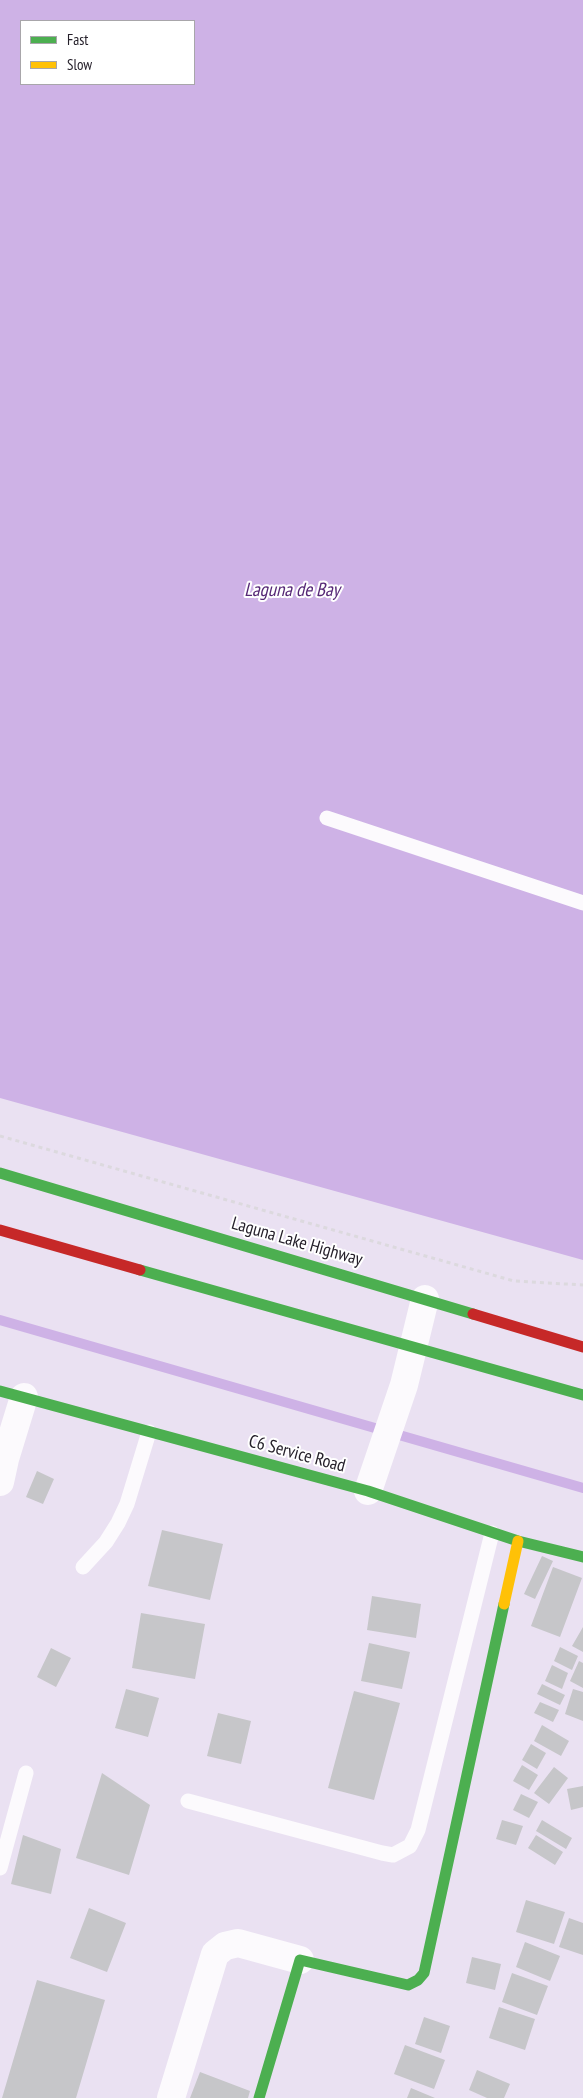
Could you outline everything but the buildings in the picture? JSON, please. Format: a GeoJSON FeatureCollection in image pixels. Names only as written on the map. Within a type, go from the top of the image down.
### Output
{"type":"FeatureCollection","features":[{"type":"Feature","properties":{"kind":"street","name":"Laguna Lake Highway"},"geometry":{"type":"LineString","coordinates":[[0,1173],[583,1347]]}},
{"type":"Feature","properties":{"kind":"street"},"geometry":{"type":"LineString","coordinates":[[0,1230],[583,1395]]}},
{"type":"Feature","properties":{"kind":"street"},"geometry":{"type":"LineString","coordinates":[[371,1480],[404,1385],[426,1299]]}},
{"type":"Feature","properties":{"kind":"street"},"geometry":{"type":"LineString","coordinates":[[0,1482],[5,1459],[12,1394]]}},
{"type":"Feature","properties":{"kind":"street","name":"C6 Service Road"},"geometry":{"type":"LineString","coordinates":[[12,1394],[149,1432],[371,1480],[492,1533],[583,1557]]}},
{"type":"Feature","properties":{"kind":"street"},"geometry":{"type":"LineString","coordinates":[[171,2098],[215,1954],[225,1946],[238,1943],[300,1960],[408,1985],[418,1980],[424,1973],[518,1541]]}},
{"type":"Feature","properties":{"kind":"street"},"geometry":{"type":"LineString","coordinates":[[259,2098],[300,1960]]}},
{"type":"Feature","properties":{"kind":"lane"},"geometry":{"type":"LineString","coordinates":[[327,818],[583,903]]}},
{"type":"Feature","properties":{"kind":"lane"},"geometry":{"type":"LineString","coordinates":[[83,1567],[106,1542],[118,1523],[149,1432]]}},
{"type":"Feature","properties":{"kind":"lane"},"geometry":{"type":"LineString","coordinates":[[188,1802],[382,1853],[394,1855],[410,1846],[418,1830],[492,1533]]}},
{"type":"Feature","properties":{"kind":"lane"},"geometry":{"type":"LineString","coordinates":[[0,1868],[26,1773]]}},
{"type":"Feature","properties":{"kind":"path","name":"Laguna Lake Highway"},"geometry":{"type":"LineString","coordinates":[[0,1136],[514,1281],[583,1285]]}},
{"type":"Feature","properties":{"kind":"water","name":"Laguna de Bay"},"geometry":{"type":"Polygon","coordinates":[[[0,0],[583,0],[583,1260],[0,1098],[0,0]]]}},
{"type":"Feature","properties":{"kind":"waterway"},"geometry":{"type":"LineString","coordinates":[[0,1320],[583,1488]]}},
{"type":"Feature","properties":{"kind":"traffic: fast"},"geometry":{"type":"LineString","coordinates":[[0,1173],[473,1314]]}},
{"type":"Feature","properties":{"kind":"traffic: fast"},"geometry":{"type":"LineString","coordinates":[[140,1270],[583,1395]]}},
{"type":"Feature","properties":{"kind":"traffic: fast"},"geometry":{"type":"LineString","coordinates":[[0,1391],[368,1491],[518,1541],[583,1557]]}},
{"type":"Feature","properties":{"kind":"traffic: fast"},"geometry":{"type":"LineString","coordinates":[[259,2098],[300,1960],[408,1985],[418,1980],[424,1973],[504,1604]]}},
{"type":"Feature","properties":{"kind":"traffic: slow"},"geometry":{"type":"LineString","coordinates":[[504,1604],[518,1541]]}},
{"type":"Feature","properties":{"kind":"traffic: jam"},"geometry":{"type":"LineString","coordinates":[[0,1230],[140,1270]]}},
{"type":"Feature","properties":{"kind":"traffic: jam"},"geometry":{"type":"LineString","coordinates":[[473,1314],[583,1347]]}}]}
